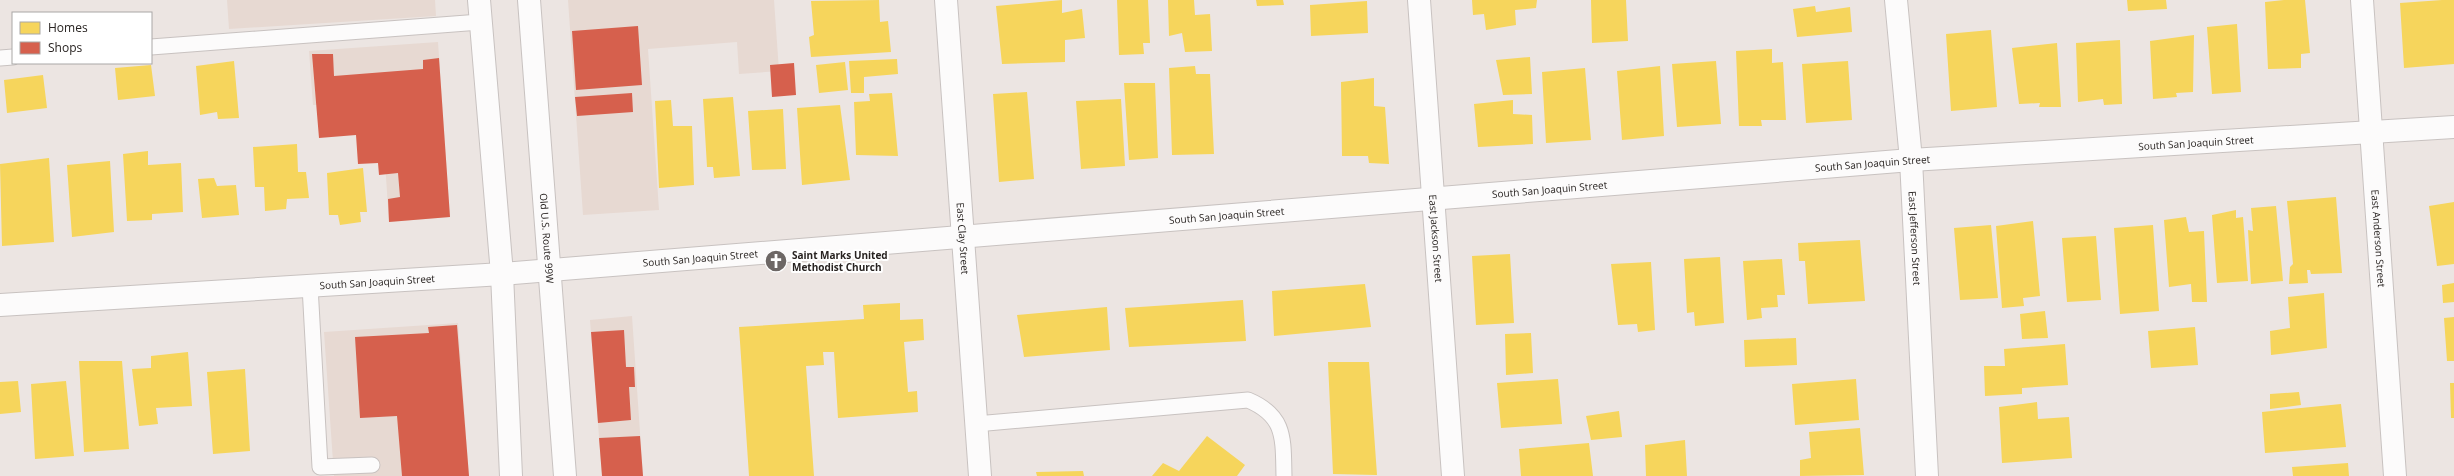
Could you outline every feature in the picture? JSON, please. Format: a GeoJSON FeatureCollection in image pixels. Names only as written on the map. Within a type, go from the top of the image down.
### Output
{"type":"FeatureCollection","features":[{"type":"Feature","properties":{"kind":"street"},"geometry":{"type":"LineString","coordinates":[[479,0],[502,274],[511,476]]}},
{"type":"Feature","properties":{"kind":"street","name":"Old U.S. Route 99W"},"geometry":{"type":"LineString","coordinates":[[529,0],[551,271],[565,476]]}},
{"type":"Feature","properties":{"kind":"street","name":"East Clay Street"},"geometry":{"type":"LineString","coordinates":[[946,0],[980,476]]}},
{"type":"Feature","properties":{"kind":"street","name":"East Jackson Street"},"geometry":{"type":"LineString","coordinates":[[1419,0],[1452,476]]}},
{"type":"Feature","properties":{"kind":"street","name":"East Jefferson Street"},"geometry":{"type":"LineString","coordinates":[[1896,0],[1910,160],[1927,476]]}},
{"type":"Feature","properties":{"kind":"street","name":"East Anderson Street"},"geometry":{"type":"LineString","coordinates":[[2362,0],[2395,476]]}},
{"type":"Feature","properties":{"kind":"street","name":"South San Joaquin Street"},"geometry":{"type":"LineString","coordinates":[[0,305],[551,271],[962,238],[1433,197],[1910,160],[2454,127]]}},
{"type":"Feature","properties":{"kind":"lane"},"geometry":{"type":"LineString","coordinates":[[152,47],[480,22]]}},
{"type":"Feature","properties":{"kind":"lane"},"geometry":{"type":"LineString","coordinates":[[0,58],[12,57]]}},
{"type":"Feature","properties":{"kind":"lane"},"geometry":{"type":"LineString","coordinates":[[310,286],[320,467],[372,464]]}},
{"type":"Feature","properties":{"kind":"lane"},"geometry":{"type":"LineString","coordinates":[[976,424],[1248,400],[1264,406],[1276,419],[1282,433],[1284,476]]}},
{"type":"Feature","properties":{"kind":"shaded area"},"geometry":{"type":"Polygon","coordinates":[[[227,0],[435,0],[436,16],[229,29],[227,0]]]}},
{"type":"Feature","properties":{"kind":"shaded area"},"geometry":{"type":"Polygon","coordinates":[[[568,0],[774,0],[779,71],[739,74],[737,42],[648,49],[659,210],[583,215],[568,0]]]}},
{"type":"Feature","properties":{"kind":"shaded area"},"geometry":{"type":"Polygon","coordinates":[[[438,42],[450,217],[389,222],[381,102],[313,105],[309,51],[438,42]]]}},
{"type":"Feature","properties":{"kind":"shaded area"},"geometry":{"type":"Polygon","coordinates":[[[632,316],[643,476],[602,476],[590,320],[632,316]]]}},
{"type":"Feature","properties":{"kind":"shaded area"},"geometry":{"type":"Polygon","coordinates":[[[458,323],[469,476],[334,476],[324,332],[458,323]]]}},
{"type":"Feature","properties":{"kind":"building: Homes"},"geometry":{"type":"Polygon","coordinates":[[[879,0],[880,22],[888,21],[891,52],[811,57],[809,37],[814,35],[811,1],[879,0]]]}},
{"type":"Feature","properties":{"kind":"building: Homes"},"geometry":{"type":"Polygon","coordinates":[[[1062,0],[1062,13],[1082,9],[1085,38],[1065,40],[1065,62],[1002,64],[996,6],[1062,0]]]}},
{"type":"Feature","properties":{"kind":"building: Homes"},"geometry":{"type":"Polygon","coordinates":[[[1117,0],[1148,0],[1150,43],[1143,43],[1144,54],[1119,55],[1117,0]]]}},
{"type":"Feature","properties":{"kind":"building: Homes"},"geometry":{"type":"Polygon","coordinates":[[[1168,0],[1194,0],[1195,15],[1210,14],[1212,51],[1185,52],[1182,33],[1169,36],[1168,0]]]}},
{"type":"Feature","properties":{"kind":"building: Homes"},"geometry":{"type":"Polygon","coordinates":[[[1256,0],[1283,0],[1284,5],[1257,6],[1256,0]]]}},
{"type":"Feature","properties":{"kind":"building: Homes"},"geometry":{"type":"Polygon","coordinates":[[[1472,0],[1537,0],[1536,8],[1515,10],[1516,25],[1486,30],[1484,14],[1473,15],[1472,0]]]}},
{"type":"Feature","properties":{"kind":"building: Homes"},"geometry":{"type":"Polygon","coordinates":[[[1591,0],[1626,0],[1628,41],[1592,43],[1591,0]]]}},
{"type":"Feature","properties":{"kind":"building: Homes"},"geometry":{"type":"Polygon","coordinates":[[[2127,0],[2166,0],[2167,9],[2128,11],[2127,0]]]}},
{"type":"Feature","properties":{"kind":"building: Homes"},"geometry":{"type":"Polygon","coordinates":[[[2305,0],[2310,53],[2301,54],[2301,68],[2268,69],[2265,2],[2305,0]]]}},
{"type":"Feature","properties":{"kind":"building: Homes"},"geometry":{"type":"Polygon","coordinates":[[[2454,0],[2454,64],[2404,68],[2400,3],[2454,0]]]}},
{"type":"Feature","properties":{"kind":"building: Homes"},"geometry":{"type":"Polygon","coordinates":[[[1367,1],[1368,33],[1311,36],[1310,5],[1367,1]]]}},
{"type":"Feature","properties":{"kind":"building: Homes"},"geometry":{"type":"Polygon","coordinates":[[[1815,6],[1816,12],[1850,7],[1852,32],[1797,37],[1793,9],[1815,6]]]}},
{"type":"Feature","properties":{"kind":"building: Homes"},"geometry":{"type":"Polygon","coordinates":[[[2237,24],[2241,92],[2212,94],[2207,27],[2237,24]]]}},
{"type":"Feature","properties":{"kind":"building: Homes"},"geometry":{"type":"Polygon","coordinates":[[[1991,30],[1997,107],[1951,111],[1946,34],[1991,30]]]}},
{"type":"Feature","properties":{"kind":"building: Homes"},"geometry":{"type":"Polygon","coordinates":[[[2194,35],[2193,92],[2176,93],[2177,97],[2153,99],[2150,41],[2194,35]]]}},
{"type":"Feature","properties":{"kind":"building: Homes"},"geometry":{"type":"Polygon","coordinates":[[[2120,40],[2122,104],[2104,105],[2103,99],[2078,102],[2076,43],[2120,40]]]}},
{"type":"Feature","properties":{"kind":"building: Homes"},"geometry":{"type":"Polygon","coordinates":[[[2057,43],[2061,107],[2039,107],[2040,103],[2019,104],[2012,48],[2057,43]]]}},
{"type":"Feature","properties":{"kind":"building: Homes"},"geometry":{"type":"Polygon","coordinates":[[[1772,49],[1772,63],[1783,62],[1786,120],[1761,120],[1762,126],[1739,126],[1736,51],[1772,49]]]}},
{"type":"Feature","properties":{"kind":"building: Homes"},"geometry":{"type":"Polygon","coordinates":[[[1530,57],[1532,94],[1503,95],[1496,60],[1530,57]]]}},
{"type":"Feature","properties":{"kind":"building: Homes"},"geometry":{"type":"Polygon","coordinates":[[[897,59],[898,74],[864,77],[864,93],[851,93],[849,61],[897,59]]]}},
{"type":"Feature","properties":{"kind":"building: Homes"},"geometry":{"type":"Polygon","coordinates":[[[234,61],[239,118],[218,119],[217,112],[200,115],[196,66],[234,61]]]}},
{"type":"Feature","properties":{"kind":"building: Homes"},"geometry":{"type":"Polygon","coordinates":[[[1716,61],[1721,124],[1677,127],[1672,64],[1716,61]]]}},
{"type":"Feature","properties":{"kind":"building: Homes"},"geometry":{"type":"Polygon","coordinates":[[[1848,61],[1852,120],[1806,123],[1802,64],[1848,61]]]}},
{"type":"Feature","properties":{"kind":"building: Homes"},"geometry":{"type":"Polygon","coordinates":[[[845,62],[848,90],[819,93],[816,65],[845,62]]]}},
{"type":"Feature","properties":{"kind":"building: Homes"},"geometry":{"type":"Polygon","coordinates":[[[151,65],[155,96],[118,100],[115,68],[151,65]]]}},
{"type":"Feature","properties":{"kind":"building: Homes"},"geometry":{"type":"Polygon","coordinates":[[[1195,66],[1196,74],[1210,74],[1214,154],[1172,155],[1169,68],[1195,66]]]}},
{"type":"Feature","properties":{"kind":"building: Homes"},"geometry":{"type":"Polygon","coordinates":[[[1660,66],[1664,136],[1622,140],[1617,71],[1660,66]]]}},
{"type":"Feature","properties":{"kind":"building: Homes"},"geometry":{"type":"Polygon","coordinates":[[[1585,68],[1591,140],[1546,143],[1542,72],[1585,68]]]}},
{"type":"Feature","properties":{"kind":"building: Homes"},"geometry":{"type":"Polygon","coordinates":[[[43,75],[47,108],[7,113],[4,80],[43,75]]]}},
{"type":"Feature","properties":{"kind":"building: Homes"},"geometry":{"type":"Polygon","coordinates":[[[1374,78],[1374,106],[1385,107],[1389,164],[1369,163],[1368,156],[1342,156],[1341,82],[1374,78]]]}},
{"type":"Feature","properties":{"kind":"building: Homes"},"geometry":{"type":"Polygon","coordinates":[[[1124,83],[1155,83],[1158,158],[1129,160],[1124,83]]]}},
{"type":"Feature","properties":{"kind":"building: Homes"},"geometry":{"type":"Polygon","coordinates":[[[1027,92],[1034,179],[999,182],[993,94],[1027,92]]]}},
{"type":"Feature","properties":{"kind":"building: Homes"},"geometry":{"type":"Polygon","coordinates":[[[892,93],[898,156],[856,155],[854,102],[870,101],[869,94],[892,93]]]}},
{"type":"Feature","properties":{"kind":"building: Homes"},"geometry":{"type":"Polygon","coordinates":[[[733,97],[740,176],[714,178],[713,167],[707,167],[703,99],[733,97]]]}},
{"type":"Feature","properties":{"kind":"building: Homes"},"geometry":{"type":"Polygon","coordinates":[[[1121,99],[1125,166],[1081,169],[1076,101],[1121,99]]]}},
{"type":"Feature","properties":{"kind":"building: Homes"},"geometry":{"type":"Polygon","coordinates":[[[671,100],[673,126],[692,126],[694,185],[659,188],[655,101],[671,100]]]}},
{"type":"Feature","properties":{"kind":"building: Homes"},"geometry":{"type":"Polygon","coordinates":[[[1513,100],[1513,114],[1532,115],[1533,144],[1478,147],[1474,104],[1513,100]]]}},
{"type":"Feature","properties":{"kind":"building: Homes"},"geometry":{"type":"Polygon","coordinates":[[[840,105],[850,180],[802,185],[797,108],[840,105]]]}},
{"type":"Feature","properties":{"kind":"building: Homes"},"geometry":{"type":"Polygon","coordinates":[[[783,109],[786,169],[752,170],[748,111],[783,109]]]}},
{"type":"Feature","properties":{"kind":"building: Homes"},"geometry":{"type":"Polygon","coordinates":[[[297,144],[298,172],[306,172],[309,198],[287,199],[286,209],[265,211],[264,187],[255,187],[253,147],[297,144]]]}},
{"type":"Feature","properties":{"kind":"building: Homes"},"geometry":{"type":"Polygon","coordinates":[[[148,151],[148,165],[181,163],[183,212],[152,214],[152,220],[127,221],[123,154],[148,151]]]}},
{"type":"Feature","properties":{"kind":"building: Homes"},"geometry":{"type":"Polygon","coordinates":[[[49,158],[54,242],[2,246],[0,164],[49,158]]]}},
{"type":"Feature","properties":{"kind":"building: Homes"},"geometry":{"type":"Polygon","coordinates":[[[110,161],[114,232],[72,237],[67,165],[110,161]]]}},
{"type":"Feature","properties":{"kind":"building: Homes"},"geometry":{"type":"Polygon","coordinates":[[[363,168],[367,212],[360,212],[361,222],[340,225],[338,215],[329,215],[327,173],[363,168]]]}},
{"type":"Feature","properties":{"kind":"building: Homes"},"geometry":{"type":"Polygon","coordinates":[[[214,178],[217,186],[236,185],[239,215],[202,218],[198,179],[214,178]]]}},
{"type":"Feature","properties":{"kind":"building: Homes"},"geometry":{"type":"Polygon","coordinates":[[[2336,197],[2342,273],[2311,274],[2310,270],[2307,270],[2308,283],[2289,284],[2290,267],[2293,264],[2287,201],[2336,197]]]}},
{"type":"Feature","properties":{"kind":"building: Homes"},"geometry":{"type":"Polygon","coordinates":[[[2454,202],[2454,264],[2437,266],[2429,206],[2454,202]]]}},
{"type":"Feature","properties":{"kind":"building: Homes"},"geometry":{"type":"Polygon","coordinates":[[[2276,206],[2283,281],[2251,284],[2248,230],[2253,231],[2251,208],[2276,206]]]}},
{"type":"Feature","properties":{"kind":"building: Homes"},"geometry":{"type":"Polygon","coordinates":[[[2236,210],[2236,218],[2243,217],[2248,281],[2217,283],[2212,215],[2236,210]]]}},
{"type":"Feature","properties":{"kind":"building: Homes"},"geometry":{"type":"Polygon","coordinates":[[[2186,217],[2189,232],[2204,231],[2207,302],[2192,302],[2191,284],[2169,287],[2164,220],[2186,217]]]}},
{"type":"Feature","properties":{"kind":"building: Homes"},"geometry":{"type":"Polygon","coordinates":[[[2033,221],[2040,296],[2023,298],[2024,306],[2002,308],[1996,226],[2033,221]]]}},
{"type":"Feature","properties":{"kind":"building: Homes"},"geometry":{"type":"Polygon","coordinates":[[[1991,225],[1998,298],[1960,300],[1954,228],[1991,225]]]}},
{"type":"Feature","properties":{"kind":"building: Homes"},"geometry":{"type":"Polygon","coordinates":[[[2153,225],[2159,311],[2120,314],[2114,228],[2153,225]]]}},
{"type":"Feature","properties":{"kind":"building: Homes"},"geometry":{"type":"Polygon","coordinates":[[[2096,236],[2101,300],[2067,302],[2062,238],[2096,236]]]}},
{"type":"Feature","properties":{"kind":"building: Homes"},"geometry":{"type":"Polygon","coordinates":[[[1860,240],[1865,301],[1808,304],[1805,261],[1799,261],[1798,243],[1860,240]]]}},
{"type":"Feature","properties":{"kind":"building: Homes"},"geometry":{"type":"Polygon","coordinates":[[[1510,254],[1514,323],[1476,325],[1472,256],[1510,254]]]}},
{"type":"Feature","properties":{"kind":"building: Homes"},"geometry":{"type":"Polygon","coordinates":[[[1720,257],[1724,323],[1695,326],[1694,312],[1687,313],[1684,259],[1720,257]]]}},
{"type":"Feature","properties":{"kind":"building: Homes"},"geometry":{"type":"Polygon","coordinates":[[[1782,259],[1785,295],[1777,295],[1778,307],[1761,308],[1762,318],[1747,320],[1743,261],[1782,259]]]}},
{"type":"Feature","properties":{"kind":"building: Homes"},"geometry":{"type":"Polygon","coordinates":[[[1651,262],[1655,330],[1638,332],[1637,324],[1618,325],[1611,264],[1651,262]]]}},
{"type":"Feature","properties":{"kind":"building: Homes"},"geometry":{"type":"Polygon","coordinates":[[[2454,283],[2454,302],[2443,303],[2442,285],[2454,283]]]}},
{"type":"Feature","properties":{"kind":"building: Homes"},"geometry":{"type":"Polygon","coordinates":[[[1365,284],[1371,327],[1274,336],[1272,291],[1365,284]]]}},
{"type":"Feature","properties":{"kind":"building: Homes"},"geometry":{"type":"Polygon","coordinates":[[[2324,293],[2327,348],[2271,355],[2270,331],[2290,328],[2288,297],[2324,293]]]}},
{"type":"Feature","properties":{"kind":"building: Homes"},"geometry":{"type":"Polygon","coordinates":[[[1243,300],[1246,341],[1129,347],[1125,308],[1243,300]]]}},
{"type":"Feature","properties":{"kind":"building: Homes"},"geometry":{"type":"Polygon","coordinates":[[[900,303],[900,320],[923,319],[924,340],[904,342],[908,392],[917,391],[918,412],[838,418],[834,352],[823,352],[824,365],[806,366],[814,476],[749,476],[739,327],[864,319],[863,305],[900,303]]]}},
{"type":"Feature","properties":{"kind":"building: Homes"},"geometry":{"type":"Polygon","coordinates":[[[1107,307],[1110,350],[1024,357],[1017,315],[1107,307]]]}},
{"type":"Feature","properties":{"kind":"building: Homes"},"geometry":{"type":"Polygon","coordinates":[[[2045,311],[2048,338],[2022,339],[2020,314],[2045,311]]]}},
{"type":"Feature","properties":{"kind":"building: Homes"},"geometry":{"type":"Polygon","coordinates":[[[2454,317],[2454,361],[2447,361],[2444,318],[2454,317]]]}},
{"type":"Feature","properties":{"kind":"building: Homes"},"geometry":{"type":"Polygon","coordinates":[[[2195,327],[2198,365],[2151,368],[2148,331],[2195,327]]]}},
{"type":"Feature","properties":{"kind":"building: Homes"},"geometry":{"type":"Polygon","coordinates":[[[1531,333],[1533,373],[1506,375],[1505,334],[1531,333]]]}},
{"type":"Feature","properties":{"kind":"building: Homes"},"geometry":{"type":"Polygon","coordinates":[[[1796,338],[1797,365],[1745,367],[1744,340],[1796,338]]]}},
{"type":"Feature","properties":{"kind":"building: Homes"},"geometry":{"type":"Polygon","coordinates":[[[2065,344],[2068,385],[2022,388],[2022,394],[1985,396],[1984,366],[2005,366],[2004,349],[2065,344]]]}},
{"type":"Feature","properties":{"kind":"building: Homes"},"geometry":{"type":"Polygon","coordinates":[[[188,352],[192,406],[156,408],[158,424],[139,426],[132,369],[151,368],[151,356],[188,352]]]}},
{"type":"Feature","properties":{"kind":"building: Homes"},"geometry":{"type":"Polygon","coordinates":[[[79,361],[122,361],[129,449],[84,452],[79,361]]]}},
{"type":"Feature","properties":{"kind":"building: Homes"},"geometry":{"type":"Polygon","coordinates":[[[1328,362],[1369,362],[1377,475],[1333,474],[1328,362]]]}},
{"type":"Feature","properties":{"kind":"building: Homes"},"geometry":{"type":"Polygon","coordinates":[[[245,369],[250,451],[213,454],[207,372],[245,369]]]}},
{"type":"Feature","properties":{"kind":"building: Homes"},"geometry":{"type":"Polygon","coordinates":[[[1558,379],[1562,424],[1501,428],[1497,383],[1558,379]]]}},
{"type":"Feature","properties":{"kind":"building: Homes"},"geometry":{"type":"Polygon","coordinates":[[[1856,379],[1859,420],[1795,425],[1792,384],[1856,379]]]}},
{"type":"Feature","properties":{"kind":"building: Homes"},"geometry":{"type":"Polygon","coordinates":[[[18,381],[21,412],[0,414],[0,382],[18,381]]]}},
{"type":"Feature","properties":{"kind":"building: Homes"},"geometry":{"type":"Polygon","coordinates":[[[66,381],[74,456],[35,459],[31,384],[66,381]]]}},
{"type":"Feature","properties":{"kind":"building: Homes"},"geometry":{"type":"Polygon","coordinates":[[[2450,383],[2454,383],[2454,418],[2451,418],[2450,383]]]}},
{"type":"Feature","properties":{"kind":"building: Homes"},"geometry":{"type":"Polygon","coordinates":[[[2299,392],[2301,405],[2270,409],[2270,394],[2299,392]]]}},
{"type":"Feature","properties":{"kind":"building: Homes"},"geometry":{"type":"Polygon","coordinates":[[[2037,402],[2038,419],[2069,417],[2072,458],[2002,463],[1999,407],[2037,402]]]}},
{"type":"Feature","properties":{"kind":"building: Homes"},"geometry":{"type":"Polygon","coordinates":[[[2341,404],[2346,447],[2265,453],[2262,412],[2341,404]]]}},
{"type":"Feature","properties":{"kind":"building: Homes"},"geometry":{"type":"Polygon","coordinates":[[[1619,411],[1622,437],[1591,440],[1586,416],[1619,411]]]}},
{"type":"Feature","properties":{"kind":"building: Homes"},"geometry":{"type":"Polygon","coordinates":[[[1860,428],[1864,475],[1800,476],[1800,460],[1811,458],[1809,432],[1860,428]]]}},
{"type":"Feature","properties":{"kind":"building: Homes"},"geometry":{"type":"Polygon","coordinates":[[[1207,436],[1245,465],[1237,476],[1152,476],[1163,463],[1179,471],[1207,436]]]}},
{"type":"Feature","properties":{"kind":"building: Homes"},"geometry":{"type":"Polygon","coordinates":[[[1685,440],[1687,476],[1646,476],[1645,445],[1685,440]]]}},
{"type":"Feature","properties":{"kind":"building: Homes"},"geometry":{"type":"Polygon","coordinates":[[[1589,443],[1593,476],[1521,476],[1519,449],[1589,443]]]}},
{"type":"Feature","properties":{"kind":"building: Homes"},"geometry":{"type":"Polygon","coordinates":[[[2348,463],[2349,476],[2293,476],[2292,467],[2348,463]]]}},
{"type":"Feature","properties":{"kind":"building: Homes"},"geometry":{"type":"Polygon","coordinates":[[[1083,471],[1084,476],[1037,476],[1036,472],[1083,471]]]}},
{"type":"Feature","properties":{"kind":"building: Shops"},"geometry":{"type":"Polygon","coordinates":[[[638,26],[642,85],[576,90],[572,31],[638,26]]]}},
{"type":"Feature","properties":{"kind":"building: Shops"},"geometry":{"type":"Polygon","coordinates":[[[312,54],[333,54],[334,76],[423,69],[423,60],[439,58],[450,217],[389,222],[388,199],[400,197],[398,173],[379,175],[378,163],[358,164],[356,135],[319,138],[312,54]]]}},
{"type":"Feature","properties":{"kind":"building: Shops"},"geometry":{"type":"Polygon","coordinates":[[[794,63],[796,95],[772,97],[770,65],[794,63]]]}},
{"type":"Feature","properties":{"kind":"building: Shops"},"geometry":{"type":"Polygon","coordinates":[[[632,93],[633,112],[577,116],[575,97],[632,93]]]}},
{"type":"Feature","properties":{"kind":"building: Shops"},"geometry":{"type":"Polygon","coordinates":[[[457,325],[469,476],[402,476],[397,416],[360,418],[355,337],[429,333],[428,327],[457,325]]]}},
{"type":"Feature","properties":{"kind":"building: Shops"},"geometry":{"type":"Polygon","coordinates":[[[624,330],[626,367],[634,367],[635,387],[629,387],[631,420],[598,423],[591,332],[624,330]]]}},
{"type":"Feature","properties":{"kind":"building: Shops"},"geometry":{"type":"Polygon","coordinates":[[[640,436],[643,476],[602,476],[599,438],[640,436]]]}},
{"type":"Feature","properties":{"kind":"place","name":"Saint Marks United Methodist Church"},"geometry":{"type":"Point","coordinates":[776,261]}}]}
